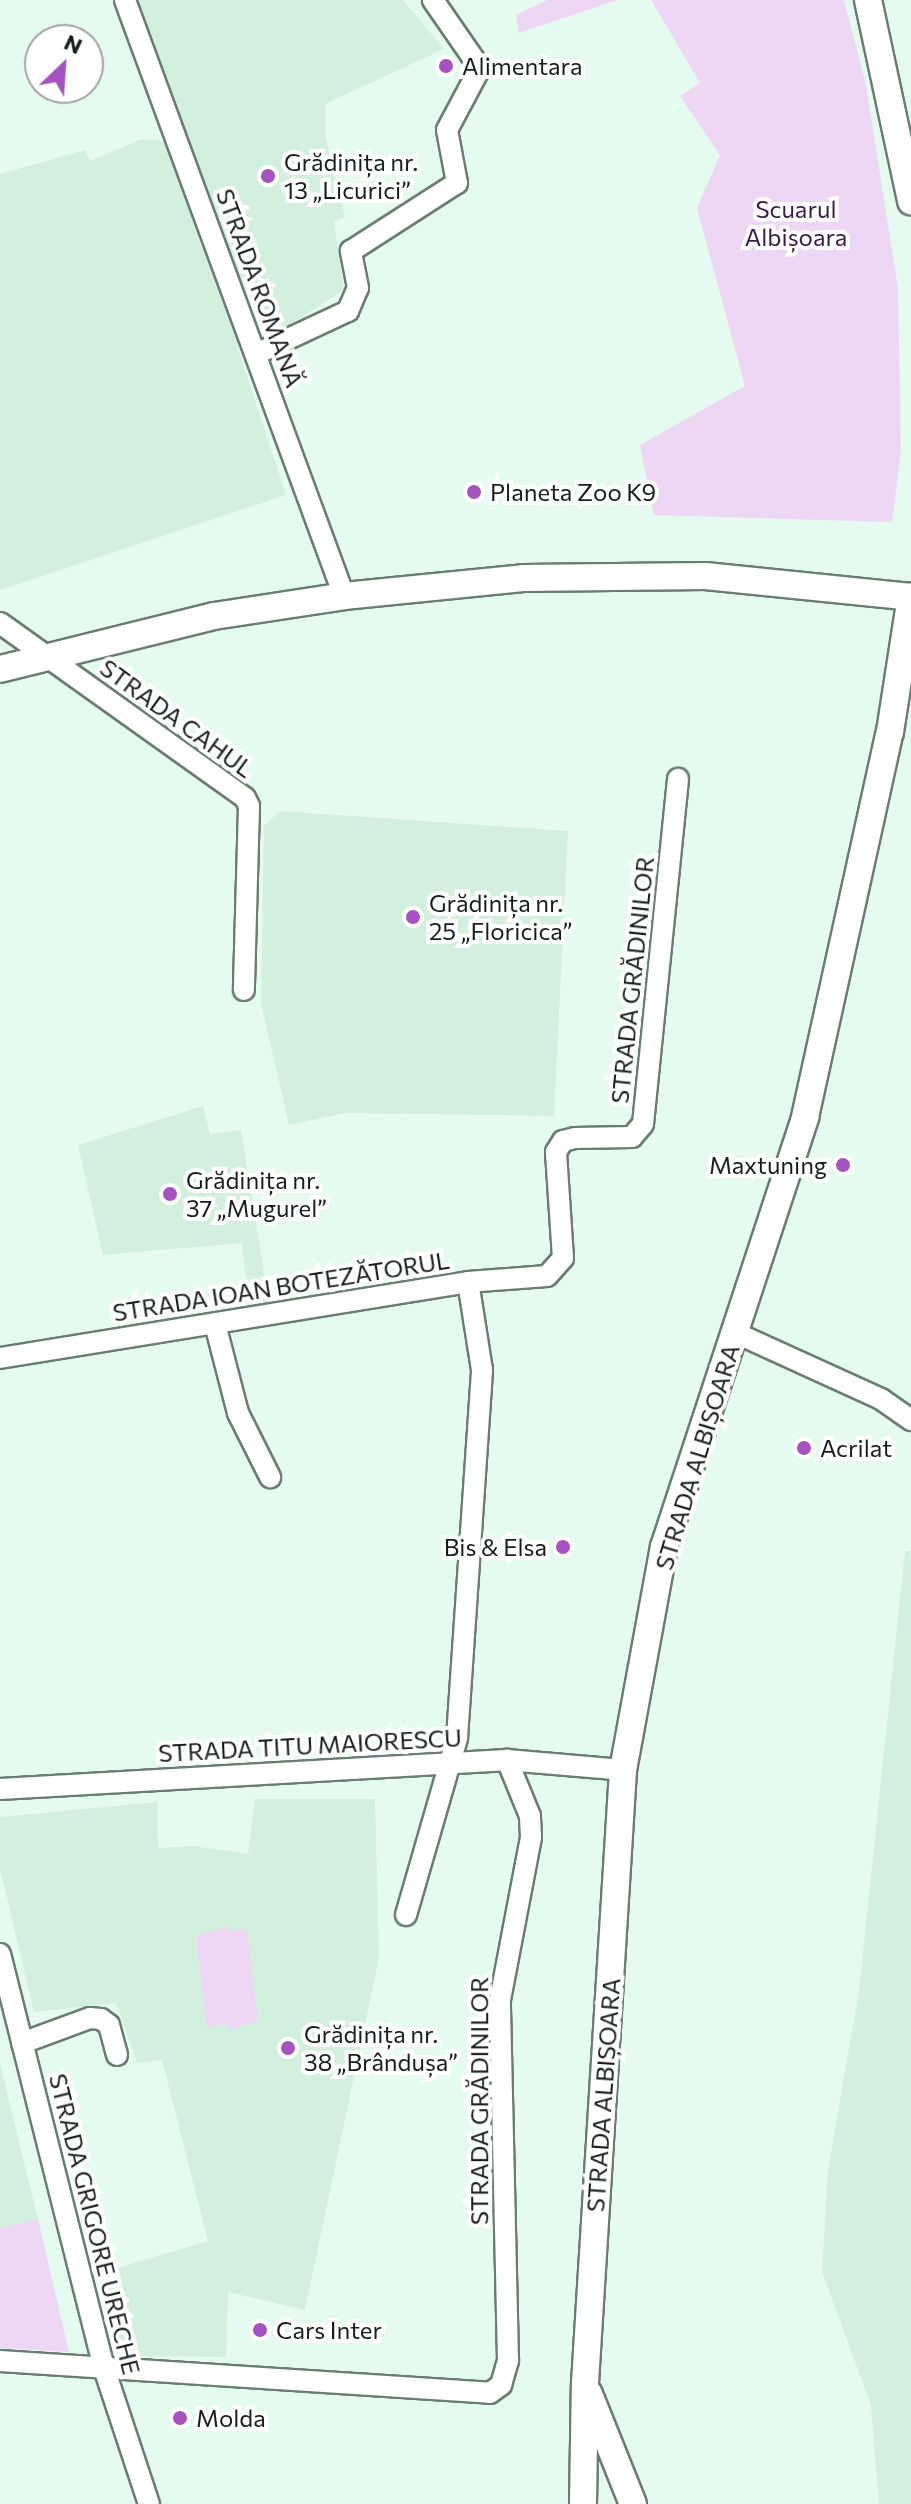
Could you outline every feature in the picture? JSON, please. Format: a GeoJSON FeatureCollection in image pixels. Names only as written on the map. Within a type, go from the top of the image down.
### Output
{"type":"FeatureCollection","features":[{"type":"Feature","properties":{"kind":"main road"},"geometry":{"type":"LineString","coordinates":[[868,0],[911,201]]}},
{"type":"Feature","properties":{"kind":"main road"},"geometry":{"type":"LineString","coordinates":[[0,669],[46,655],[214,616],[344,596],[523,578],[657,574],[911,597]]}},
{"type":"Feature","properties":{"kind":"main road","name":"STRADA ALBIȘOARA"},"geometry":{"type":"LineString","coordinates":[[583,2504],[585,2383],[623,1770],[664,1547],[805,1117],[890,732],[911,597]]}},
{"type":"Feature","properties":{"kind":"main road","name":"STRADA ALBIȘOARA"},"geometry":{"type":"LineString","coordinates":[[585,2383],[633,2504]]}},
{"type":"Feature","properties":{"kind":"street","name":"STRADA ROMANĂ"},"geometry":{"type":"LineString","coordinates":[[125,0],[344,596]]}},
{"type":"Feature","properties":{"kind":"street"},"geometry":{"type":"LineString","coordinates":[[256,354],[348,311],[358,288],[351,251],[457,183],[447,130],[480,68],[433,0]]}},
{"type":"Feature","properties":{"kind":"street","name":"STRADA CAHUL"},"geometry":{"type":"LineString","coordinates":[[0,623],[245,798],[249,806],[244,990]]}},
{"type":"Feature","properties":{"kind":"street","name":"STRADA GRĂDINILOR"},"geometry":{"type":"LineString","coordinates":[[563,1258],[556,1152],[575,1138],[632,1137],[643,1124],[678,779]]}},
{"type":"Feature","properties":{"kind":"street","name":"STRADA IOAN BOTEZĂTORUL"},"geometry":{"type":"LineString","coordinates":[[0,1358],[468,1282],[547,1276],[563,1258]]}},
{"type":"Feature","properties":{"kind":"street"},"geometry":{"type":"LineString","coordinates":[[406,1915],[457,1738],[482,1370],[468,1282]]}},
{"type":"Feature","properties":{"kind":"street"},"geometry":{"type":"LineString","coordinates":[[215,1324],[238,1413],[270,1477]]}},
{"type":"Feature","properties":{"kind":"street"},"geometry":{"type":"LineString","coordinates":[[736,1333],[869,1393],[911,1420]]}},
{"type":"Feature","properties":{"kind":"street","name":"STRADA GRĂDINILOR"},"geometry":{"type":"LineString","coordinates":[[103,2365],[490,2393],[501,2385],[508,2360],[500,2000],[531,1837],[530,1816],[507,1760]]}},
{"type":"Feature","properties":{"kind":"street","name":"STRADA TITU MAIORESCU"},"geometry":{"type":"LineString","coordinates":[[0,1789],[507,1760],[623,1770]]}},
{"type":"Feature","properties":{"kind":"street","name":"STRADA GRIGORE URECHE"},"geometry":{"type":"LineString","coordinates":[[0,1954],[103,2365],[149,2504]]}},
{"type":"Feature","properties":{"kind":"street"},"geometry":{"type":"LineString","coordinates":[[22,2043],[90,2018],[101,2019],[109,2025],[117,2055]]}},
{"type":"Feature","properties":{"kind":"street"},"geometry":{"type":"LineString","coordinates":[[0,2361],[103,2365]]}},
{"type":"Feature","properties":{"kind":"shaded area","name":"Grădinița nr. 13 „Licurici”"},"geometry":{"type":"Polygon","coordinates":[[[134,0],[403,0],[444,49],[325,104],[325,135],[345,217],[334,222],[344,290],[276,333],[265,328],[230,256],[134,0]]]}},
{"type":"Feature","properties":{"kind":"shaded area"},"geometry":{"type":"Polygon","coordinates":[[[142,139],[162,141],[172,153],[200,244],[208,248],[241,335],[237,345],[286,495],[0,590],[0,174],[85,150],[90,161],[142,139]]]}},
{"type":"Feature","properties":{"kind":"shaded area","name":"Grădinița nr. 25 „Floricica”"},"geometry":{"type":"Polygon","coordinates":[[[280,811],[568,831],[554,1116],[344,1113],[289,1125],[261,1003],[264,826],[280,811]]]}},
{"type":"Feature","properties":{"kind":"shaded area","name":"Grădinița nr. 37 „Mugurel”"},"geometry":{"type":"Polygon","coordinates":[[[203,1106],[210,1134],[241,1130],[269,1303],[249,1307],[242,1243],[103,1255],[78,1145],[203,1106]]]}},
{"type":"Feature","properties":{"kind":"shaded area"},"geometry":{"type":"Polygon","coordinates":[[[905,1551],[911,1551],[911,2504],[879,2504],[871,2405],[822,2272],[828,2170],[859,1991],[905,1551]]]}},
{"type":"Feature","properties":{"kind":"shaded area"},"geometry":{"type":"Polygon","coordinates":[[[255,1799],[375,1799],[379,1958],[305,2310],[228,2292],[226,2357],[134,2356],[121,2348],[100,2273],[208,2241],[162,2060],[137,2063],[116,2003],[34,2012],[0,1869],[0,1817],[157,1802],[158,1848],[193,1846],[248,1854],[255,1799]]]}},
{"type":"Feature","properties":{"kind":"shaded area"},"geometry":{"type":"Polygon","coordinates":[[[0,2064],[38,2219],[0,2228],[0,2064]]]}},
{"type":"Feature","properties":{"kind":"green space"},"geometry":{"type":"Polygon","coordinates":[[[547,0],[617,0],[519,33],[516,15],[547,0]]]}},
{"type":"Feature","properties":{"kind":"green space","name":"Scuarul Albișoara"},"geometry":{"type":"Polygon","coordinates":[[[651,0],[844,0],[866,85],[898,288],[901,450],[892,522],[654,515],[640,445],[745,386],[697,208],[720,155],[680,96],[700,83],[651,0]]]}},
{"type":"Feature","properties":{"kind":"green space"},"geometry":{"type":"Polygon","coordinates":[[[228,1926],[230,1931],[247,1929],[258,2021],[229,2030],[228,2024],[207,2027],[196,1936],[228,1926]]]}},
{"type":"Feature","properties":{"kind":"green space"},"geometry":{"type":"Polygon","coordinates":[[[38,2219],[69,2352],[0,2348],[0,2228],[38,2219]]]}},
{"type":"Feature","properties":{"kind":"place","name":"Alimentara"},"geometry":{"type":"Point","coordinates":[446,66]}},
{"type":"Feature","properties":{"kind":"place","name":"Grădinița nr. 13 „Licurici”"},"geometry":{"type":"Point","coordinates":[268,176]}},
{"type":"Feature","properties":{"kind":"place","name":"Planeta Zoo K9"},"geometry":{"type":"Point","coordinates":[474,492]}},
{"type":"Feature","properties":{"kind":"place","name":"Grădinița nr. 25 „Floricica”"},"geometry":{"type":"Point","coordinates":[413,917]}},
{"type":"Feature","properties":{"kind":"place","name":"Maxtuning"},"geometry":{"type":"Point","coordinates":[843,1165]}},
{"type":"Feature","properties":{"kind":"place","name":"Grădinița nr. 37 „Mugurel”"},"geometry":{"type":"Point","coordinates":[170,1194]}},
{"type":"Feature","properties":{"kind":"place","name":"Acrilat"},"geometry":{"type":"Point","coordinates":[804,1448]}},
{"type":"Feature","properties":{"kind":"place","name":"Bis & Elsa"},"geometry":{"type":"Point","coordinates":[563,1547]}},
{"type":"Feature","properties":{"kind":"place","name":"Grădinița nr. 38 „Brândușa”"},"geometry":{"type":"Point","coordinates":[288,2048]}},
{"type":"Feature","properties":{"kind":"place","name":"Cars Inter"},"geometry":{"type":"Point","coordinates":[260,2330]}},
{"type":"Feature","properties":{"kind":"place","name":"Molda"},"geometry":{"type":"Point","coordinates":[180,2418]}}]}
